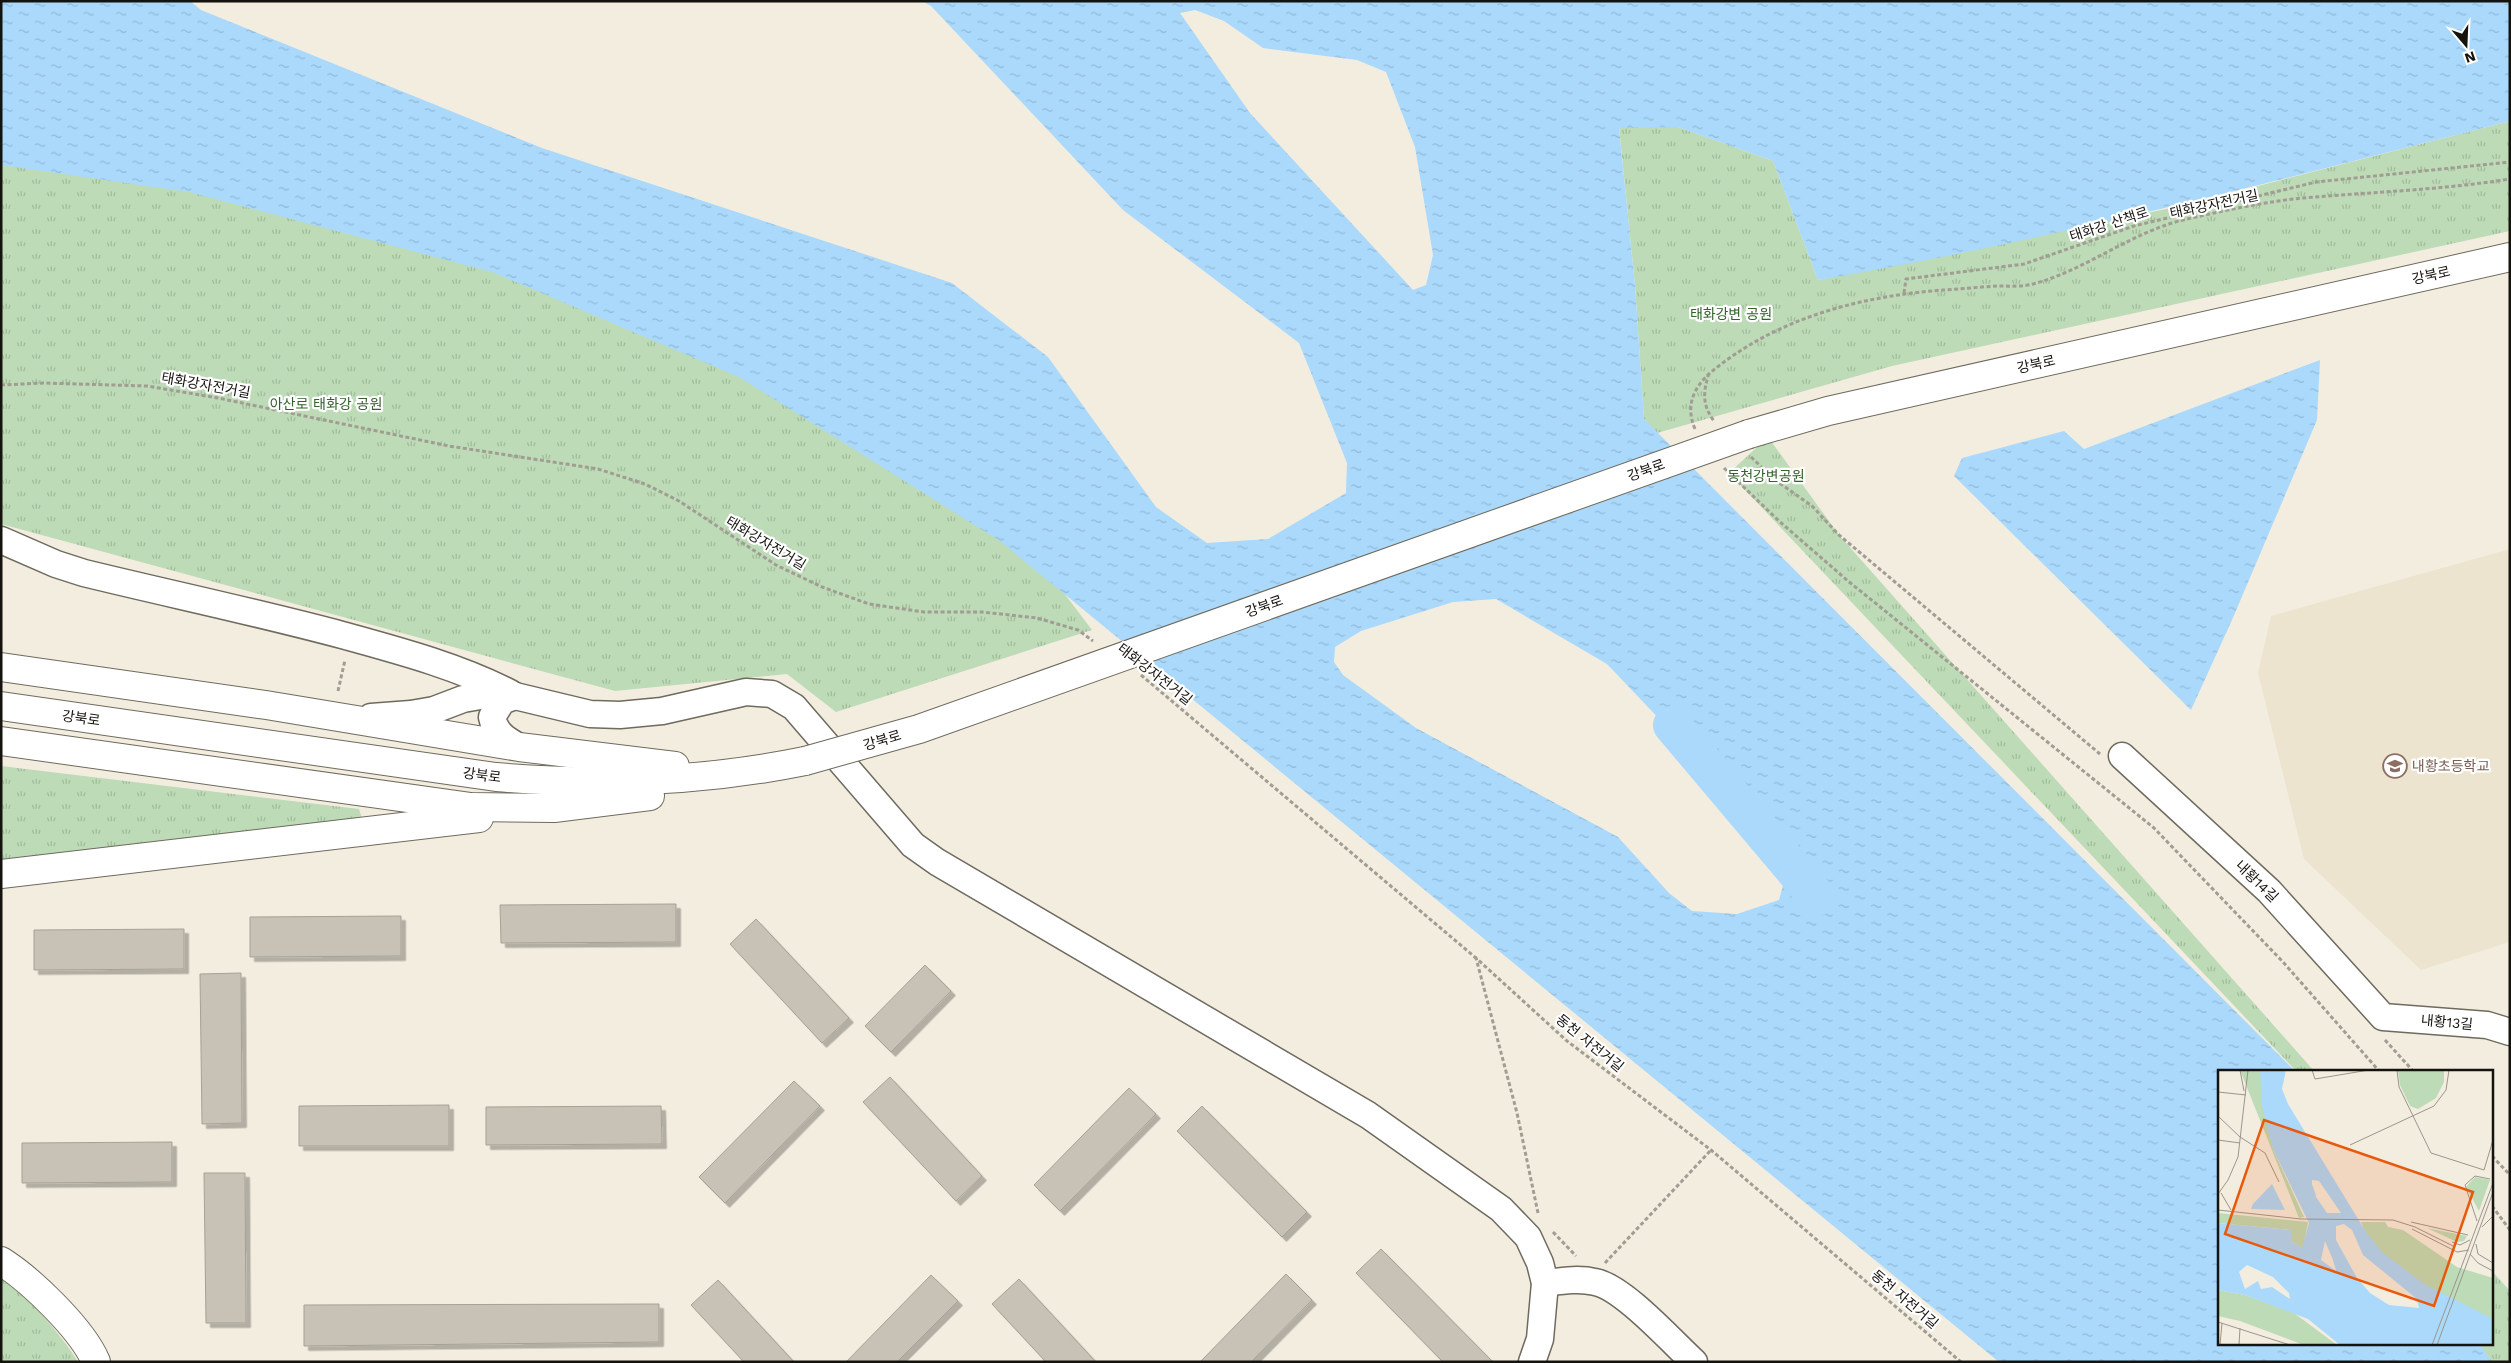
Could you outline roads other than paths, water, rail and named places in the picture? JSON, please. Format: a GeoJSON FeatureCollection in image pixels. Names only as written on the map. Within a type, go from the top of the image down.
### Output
{"type":"FeatureCollection","features":[{"type":"Feature","properties":{"kind":"main road","name":"강북로"},"geometry":{"type":"LineString","coordinates":[[1,706],[505,778],[562,783],[644,782],[759,770],[805,761],[919,728],[1747,443],[1828,411],[2510,257]]}},
{"type":"Feature","properties":{"kind":"main road"},"geometry":{"type":"LineString","coordinates":[[1,667],[335,716],[519,747],[641,763],[759,770]]}},
{"type":"Feature","properties":{"kind":"main road"},"geometry":{"type":"LineString","coordinates":[[1,741],[434,803],[471,807],[554,808]]}},
{"type":"Feature","properties":{"kind":"main road"},"geometry":{"type":"LineString","coordinates":[[1,874],[632,799],[759,770]]}},
{"type":"Feature","properties":{"kind":"main road"},"geometry":{"type":"LineString","coordinates":[[1,1261],[31,1284],[60,1313],[77,1332],[96,1362]]}},
{"type":"Feature","properties":{"kind":"street"},"geometry":{"type":"LineString","coordinates":[[2468,266],[2510,270]]}},
{"type":"Feature","properties":{"kind":"street"},"geometry":{"type":"LineString","coordinates":[[1,540],[56,564],[84,572],[278,618],[436,662],[477,677],[515,696]]}},
{"type":"Feature","properties":{"kind":"street"},"geometry":{"type":"LineString","coordinates":[[335,716],[411,714],[486,694],[515,696],[590,714],[620,715],[662,711],[746,692],[772,694],[794,707],[912,845],[937,862],[1368,1116],[1501,1209],[1528,1237],[1540,1263],[1545,1283],[1546,1300],[1540,1338],[1532,1362]]}},
{"type":"Feature","properties":{"kind":"street"},"geometry":{"type":"LineString","coordinates":[[515,696],[502,701],[492,716],[494,726],[500,734],[519,747]]}},
{"type":"Feature","properties":{"kind":"street","name":"내황14길"},"geometry":{"type":"LineString","coordinates":[[2122,756],[2269,891],[2383,1016]]}},
{"type":"Feature","properties":{"kind":"street","name":"내황13길"},"geometry":{"type":"LineString","coordinates":[[2383,1016],[2502,1026]]}},
{"type":"Feature","properties":{"kind":"street"},"geometry":{"type":"LineString","coordinates":[[1545,1283],[1596,1277],[1620,1294],[1694,1362]]}},
{"type":"Feature","properties":{"kind":"water"},"geometry":{"type":"Polygon","coordinates":[[[1,1],[190,1],[201,10],[542,148],[952,283],[1048,357],[1156,507],[1207,543],[1268,539],[1346,493],[1347,463],[1299,343],[1123,210],[931,6],[922,1],[2510,1],[2510,121],[2252,187],[2079,228],[1992,247],[1818,280],[1773,161],[1678,127],[1619,128],[1635,285],[1644,419],[2294,1070],[2218,1070],[2218,1346],[2481,1346],[2492,1362],[1999,1362],[1000,541],[739,377],[492,272],[189,192],[1,165],[1,1]],[[1195,10],[1180,13],[1250,113],[1413,290],[1426,285],[1433,255],[1415,147],[1386,72],[1357,60],[1263,48],[1224,21],[1195,10]],[[1496,599],[1453,602],[1361,631],[1335,647],[1334,662],[1343,675],[1416,728],[1618,837],[1669,893],[1692,911],[1737,914],[1779,900],[1787,871],[1778,825],[1733,775],[1694,760],[1666,726],[1607,664],[1496,599]]]}},
{"type":"Feature","properties":{"kind":"water"},"geometry":{"type":"Polygon","coordinates":[[[2320,360],[2317,420],[2232,620],[2191,710],[1954,476],[1962,458],[2064,431],[2084,449],[2320,360]]]}},
{"type":"Feature","properties":{"kind":"waterway"},"geometry":{"type":"LineString","coordinates":[[1672,725],[1817,897]]}},
{"type":"Feature","properties":{"kind":"place","name":"내황초등학교"},"geometry":{"type":"Point","coordinates":[2395,766]}},
{"type":"Feature","properties":{"kind":"park label","name":"태화강변 공원"},"geometry":{"type":"Point","coordinates":[1731,314]}},
{"type":"Feature","properties":{"kind":"park label","name":"아산로 태화강 공원"},"geometry":{"type":"Point","coordinates":[326,404]}},
{"type":"Feature","properties":{"kind":"park label","name":"동천강변공원"},"geometry":{"type":"Point","coordinates":[1766,476]}}]}
